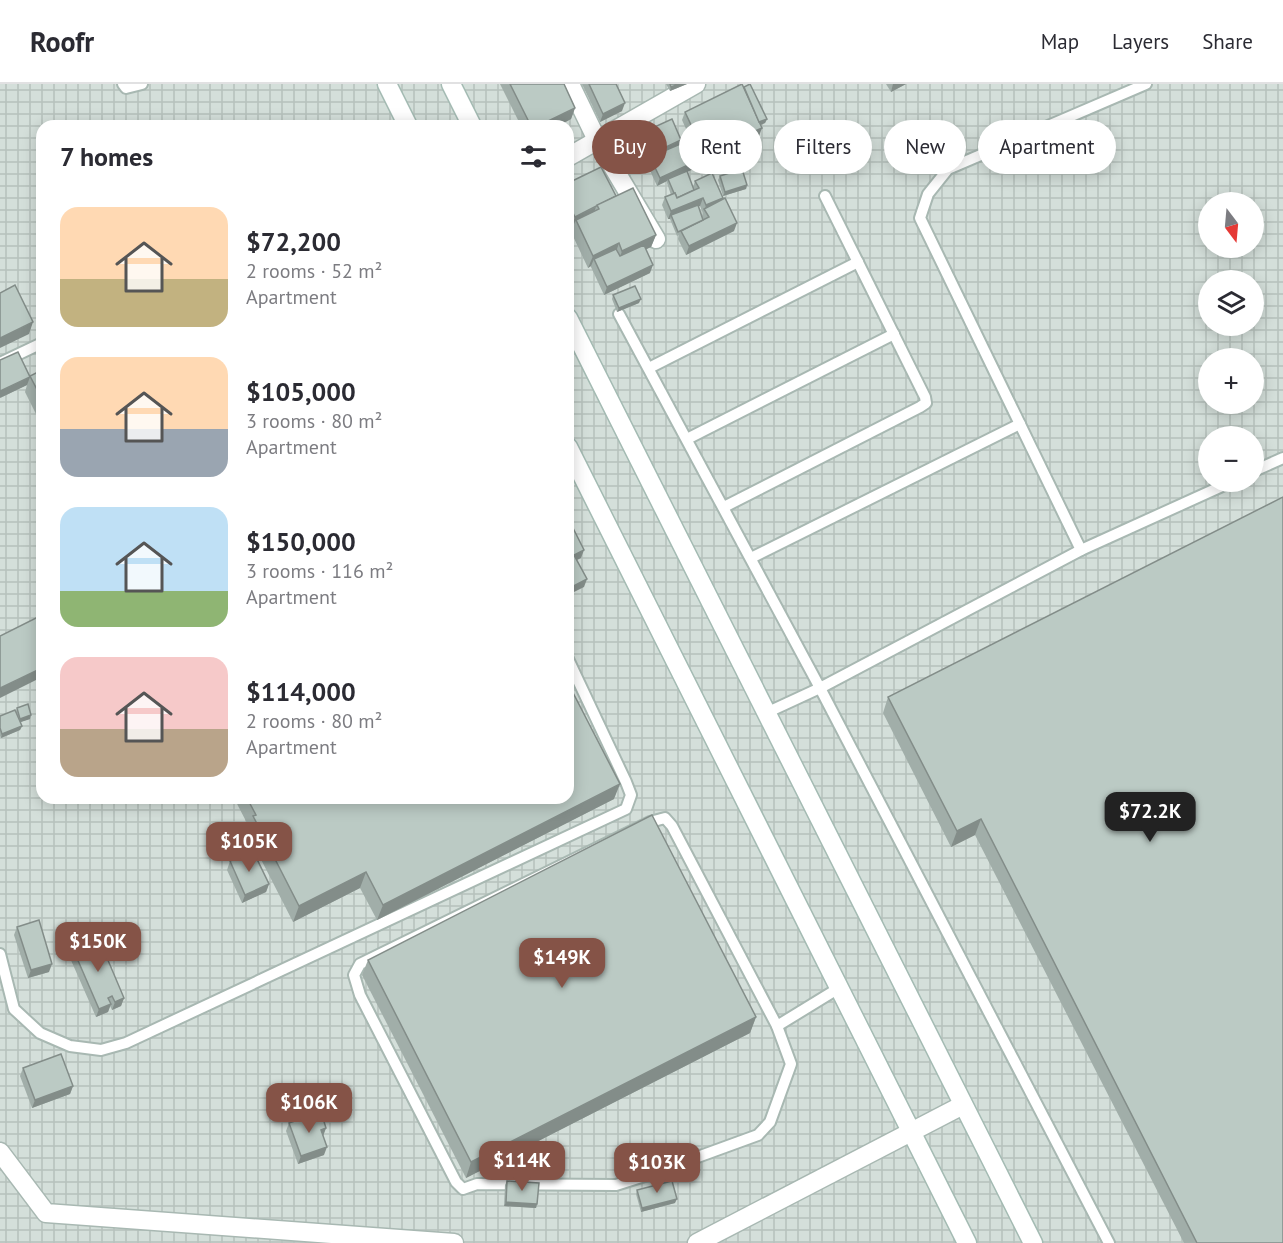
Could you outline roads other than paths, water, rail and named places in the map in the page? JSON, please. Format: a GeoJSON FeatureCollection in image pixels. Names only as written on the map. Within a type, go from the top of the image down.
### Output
{"type":"FeatureCollection","features":[{"type":"Feature","properties":{"kind":"street"},"geometry":{"type":"LineString","coordinates":[[387,84],[405,120]]}},
{"type":"Feature","properties":{"kind":"street"},"geometry":{"type":"LineString","coordinates":[[451,84],[469,120]]}},
{"type":"Feature","properties":{"kind":"street"},"geometry":{"type":"LineString","coordinates":[[570,84],[592,130]]}},
{"type":"Feature","properties":{"kind":"street"},"geometry":{"type":"LineString","coordinates":[[632,120],[696,84]]}},
{"type":"Feature","properties":{"kind":"street"},"geometry":{"type":"LineString","coordinates":[[574,153],[592,143]]}},
{"type":"Feature","properties":{"kind":"street"},"geometry":{"type":"LineString","coordinates":[[617,174],[656,240]]}},
{"type":"Feature","properties":{"kind":"street"},"geometry":{"type":"LineString","coordinates":[[574,330],[1033,1243]]}},
{"type":"Feature","properties":{"kind":"street"},"geometry":{"type":"LineString","coordinates":[[574,459],[967,1243]]}},
{"type":"Feature","properties":{"kind":"street"},"geometry":{"type":"LineString","coordinates":[[697,1243],[963,1106]]}},
{"type":"Feature","properties":{"kind":"street"},"geometry":{"type":"LineString","coordinates":[[0,1152],[46,1213],[454,1243]]}},
{"type":"Feature","properties":{"kind":"lane"},"geometry":{"type":"LineString","coordinates":[[123,84],[126,88],[142,84]]}},
{"type":"Feature","properties":{"kind":"lane"},"geometry":{"type":"LineString","coordinates":[[1081,550],[920,218],[928,194],[948,169],[1146,84]]}},
{"type":"Feature","properties":{"kind":"lane"},"geometry":{"type":"LineString","coordinates":[[724,507],[926,403],[825,196]]}},
{"type":"Feature","properties":{"kind":"lane"},"geometry":{"type":"LineString","coordinates":[[649,368],[858,262]]}},
{"type":"Feature","properties":{"kind":"lane"},"geometry":{"type":"LineString","coordinates":[[619,314],[820,688],[1109,1243]]}},
{"type":"Feature","properties":{"kind":"lane"},"geometry":{"type":"LineString","coordinates":[[687,439],[894,334]]}},
{"type":"Feature","properties":{"kind":"lane"},"geometry":{"type":"LineString","coordinates":[[0,363],[36,346]]}},
{"type":"Feature","properties":{"kind":"lane"},"geometry":{"type":"LineString","coordinates":[[751,558],[1020,424]]}},
{"type":"Feature","properties":{"kind":"lane"},"geometry":{"type":"LineString","coordinates":[[1264,467],[1283,458]]}},
{"type":"Feature","properties":{"kind":"lane"},"geometry":{"type":"LineString","coordinates":[[766,713],[820,688],[1081,550],[1209,492]]}},
{"type":"Feature","properties":{"kind":"lane"},"geometry":{"type":"LineString","coordinates":[[0,954],[14,1009],[40,1033],[70,1046],[101,1050],[126,1043],[626,809],[631,795],[574,672]]}},
{"type":"Feature","properties":{"kind":"lane"},"geometry":{"type":"LineString","coordinates":[[665,818],[672,826],[777,1026],[791,1064],[770,1122],[758,1135],[616,1185],[477,1184],[463,1189],[456,1182],[365,1005],[354,975],[360,964],[650,822],[665,818]]}},
{"type":"Feature","properties":{"kind":"lane"},"geometry":{"type":"LineString","coordinates":[[777,1026],[839,988]]}}]}
